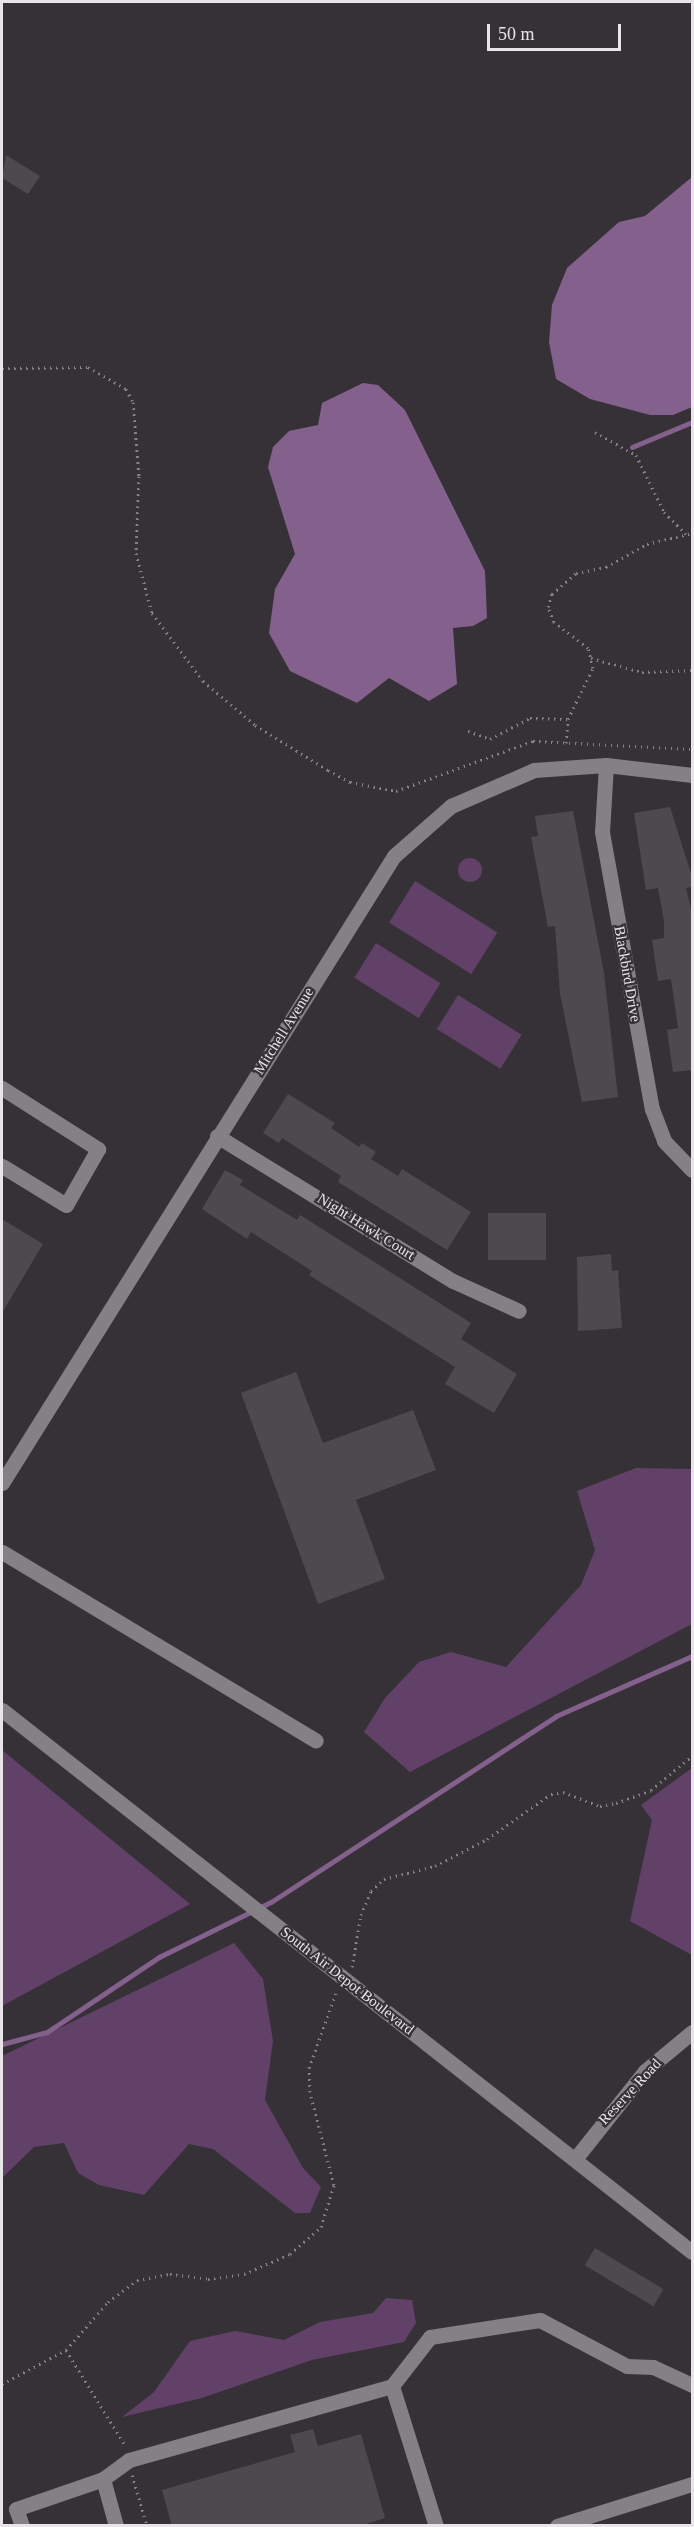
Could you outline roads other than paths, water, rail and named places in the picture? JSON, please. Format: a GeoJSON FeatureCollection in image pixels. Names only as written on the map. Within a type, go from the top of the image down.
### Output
{"type":"FeatureCollection","features":[{"type":"Feature","properties":{"kind":"street","name":"Mitchell Avenue"},"geometry":{"type":"LineString","coordinates":[[2,1483],[394,856],[451,806],[534,770],[606,765],[693,775]]}},
{"type":"Feature","properties":{"kind":"street","name":"Blackbird Drive"},"geometry":{"type":"LineString","coordinates":[[606,765],[602,832],[652,1109],[664,1141],[693,1170]]}},
{"type":"Feature","properties":{"kind":"street"},"geometry":{"type":"LineString","coordinates":[[2,1088],[98,1149],[66,1205],[2,1166]]}},
{"type":"Feature","properties":{"kind":"street","name":"Night Hawk Court"},"geometry":{"type":"LineString","coordinates":[[218,1136],[453,1281],[519,1311]]}},
{"type":"Feature","properties":{"kind":"street"},"geometry":{"type":"LineString","coordinates":[[2,1552],[316,1741]]}},
{"type":"Feature","properties":{"kind":"street","name":"South Air Depot Boulevard"},"geometry":{"type":"LineString","coordinates":[[2,1710],[693,2252]]}},
{"type":"Feature","properties":{"kind":"street","name":"Reserve Road"},"geometry":{"type":"LineString","coordinates":[[575,2159],[645,2071],[693,2032]]}},
{"type":"Feature","properties":{"kind":"street"},"geometry":{"type":"LineString","coordinates":[[22,2526],[16,2509],[103,2479],[129,2460],[392,2386],[430,2337],[540,2320],[627,2366],[653,2367],[693,2385]]}},
{"type":"Feature","properties":{"kind":"street"},"geometry":{"type":"LineString","coordinates":[[392,2386],[436,2526]]}},
{"type":"Feature","properties":{"kind":"street"},"geometry":{"type":"LineString","coordinates":[[103,2479],[116,2526]]}},
{"type":"Feature","properties":{"kind":"street"},"geometry":{"type":"LineString","coordinates":[[557,2526],[587,2521],[693,2484]]}},
{"type":"Feature","properties":{"kind":"waterway"},"geometry":{"type":"LineString","coordinates":[[632,447],[692,422]]}},
{"type":"Feature","properties":{"kind":"waterway"},"geometry":{"type":"LineString","coordinates":[[2,2044],[47,2032],[159,1957],[271,1902],[556,1716],[692,1656]]}}]}
